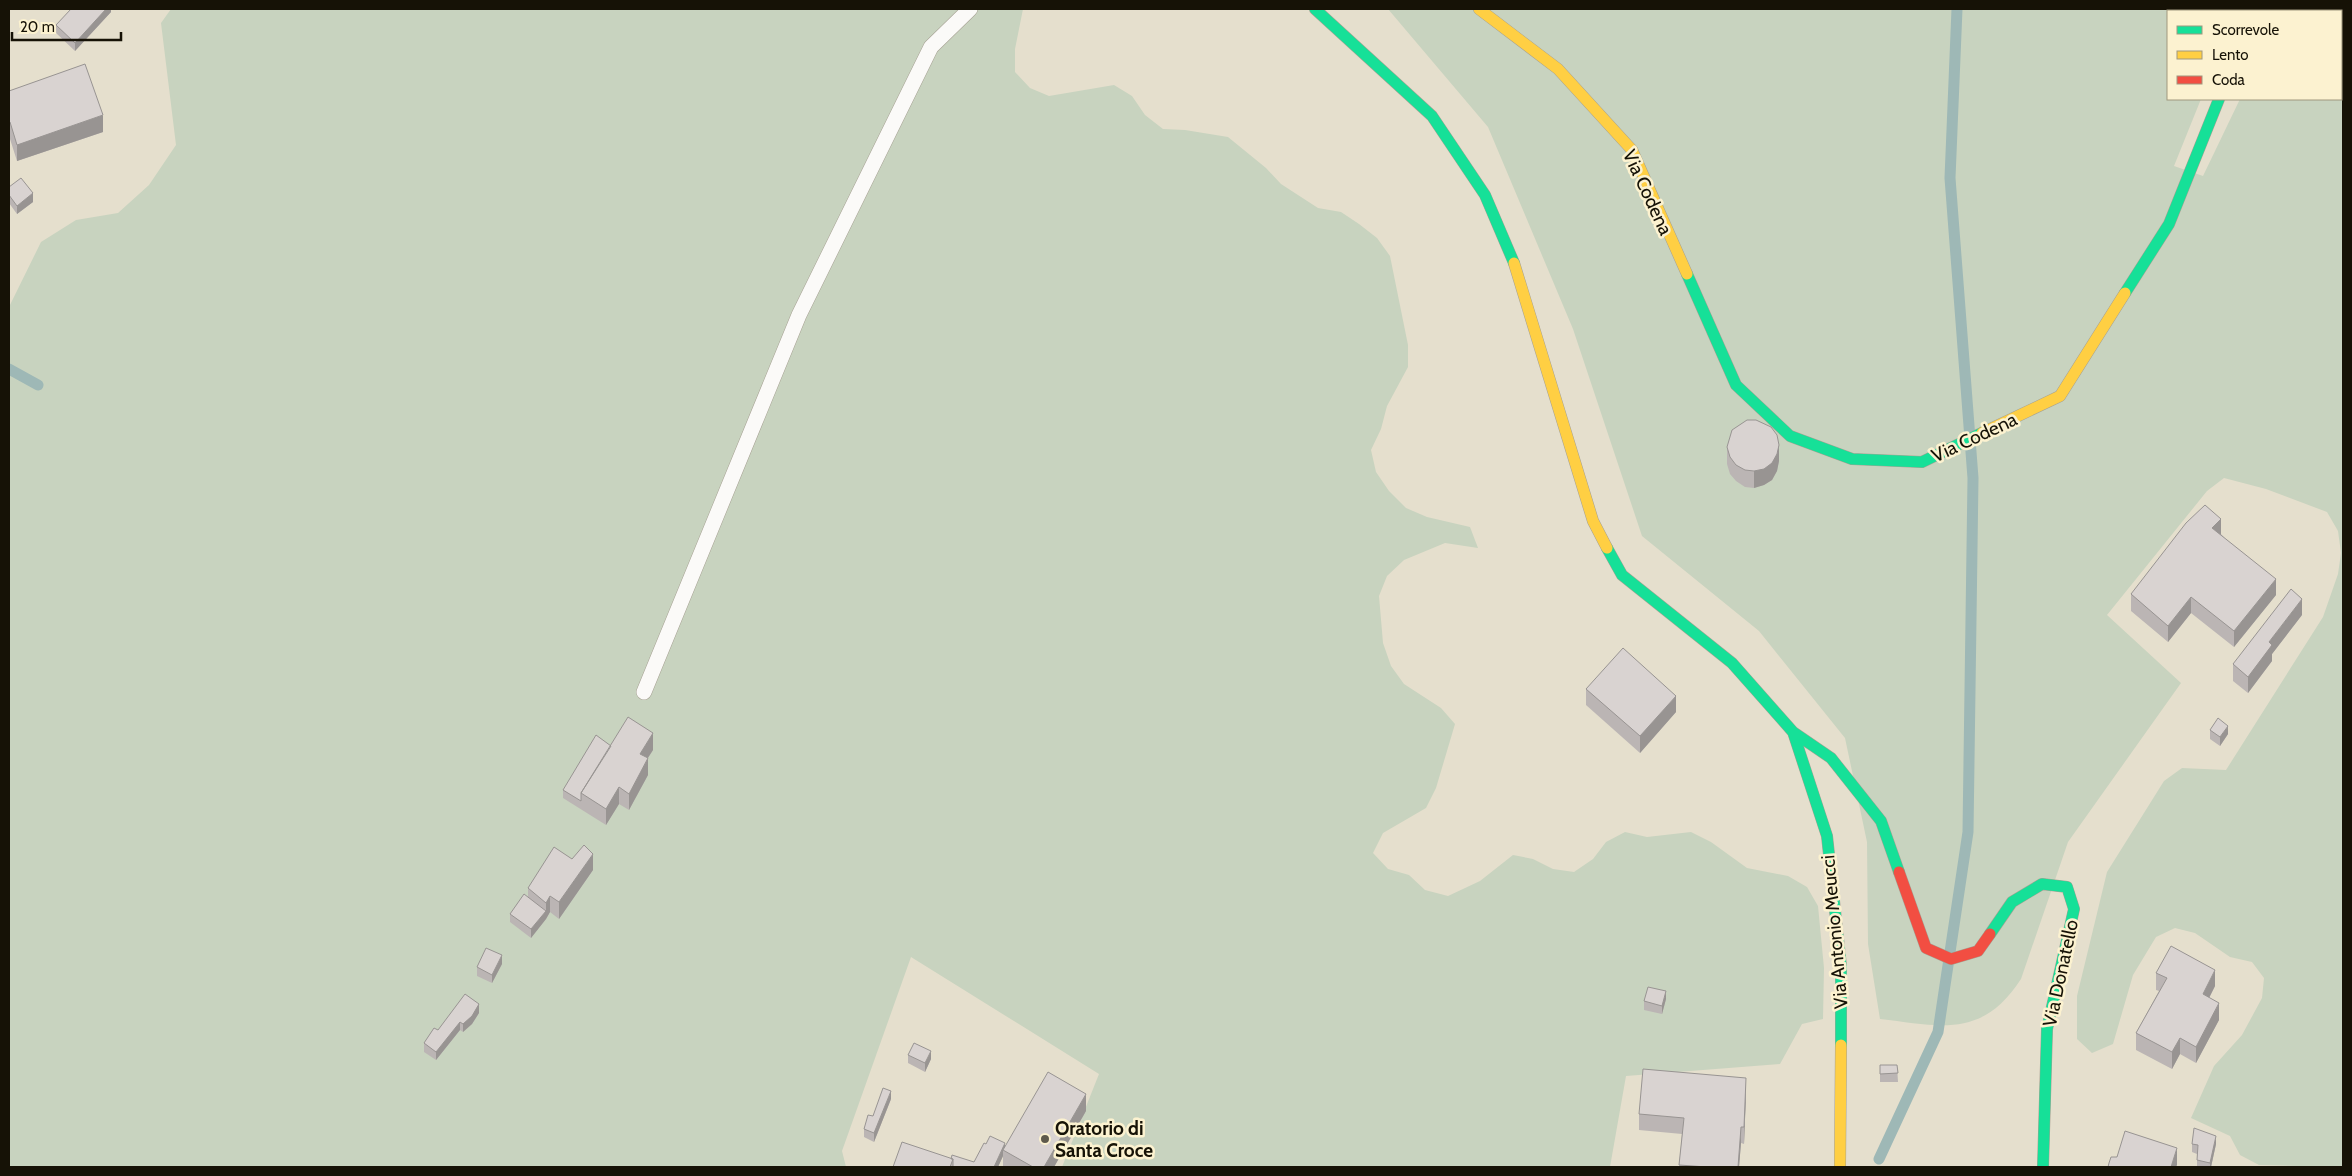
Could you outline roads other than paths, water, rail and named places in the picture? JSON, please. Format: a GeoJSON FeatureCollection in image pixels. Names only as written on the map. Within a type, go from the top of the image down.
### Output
{"type":"FeatureCollection","features":[{"type":"Feature","properties":{"kind":"street"},"geometry":{"type":"LineString","coordinates":[[1315,9],[1432,116],[1485,195],[1519,274],[1593,521],[1622,575],[1732,663],[1793,732]]}},
{"type":"Feature","properties":{"kind":"street","name":"Via Codena"},"geometry":{"type":"LineString","coordinates":[[1479,9],[1558,69],[1632,150],[1736,385],[1790,436],[1852,458],[1922,462],[2060,396],[2168,224],[2219,100]]}},
{"type":"Feature","properties":{"kind":"street","name":"Via Antonio Meucci"},"geometry":{"type":"LineString","coordinates":[[1793,732],[1826,836],[1841,966],[1840,1167]]}},
{"type":"Feature","properties":{"kind":"street","name":"Via Donatello"},"geometry":{"type":"LineString","coordinates":[[1793,732],[1831,758],[1881,820],[1926,948],[1951,959],[1978,951],[2012,902],[2042,884],[2066,887],[2074,909],[2048,1029],[2043,1167]]}},
{"type":"Feature","properties":{"kind":"lane"},"geometry":{"type":"LineString","coordinates":[[644,692],[799,315],[931,47],[970,9]]}},
{"type":"Feature","properties":{"kind":"waterway"},"geometry":{"type":"LineString","coordinates":[[1879,1159],[1938,1032],[1968,832],[1973,478],[1950,178],[1957,9]]}},
{"type":"Feature","properties":{"kind":"waterway"},"geometry":{"type":"LineString","coordinates":[[9,369],[38,385]]}},
{"type":"Feature","properties":{"kind":"place","name":"Oratorio di Santa Croce"},"geometry":{"type":"Point","coordinates":[1045,1139]}}]}
